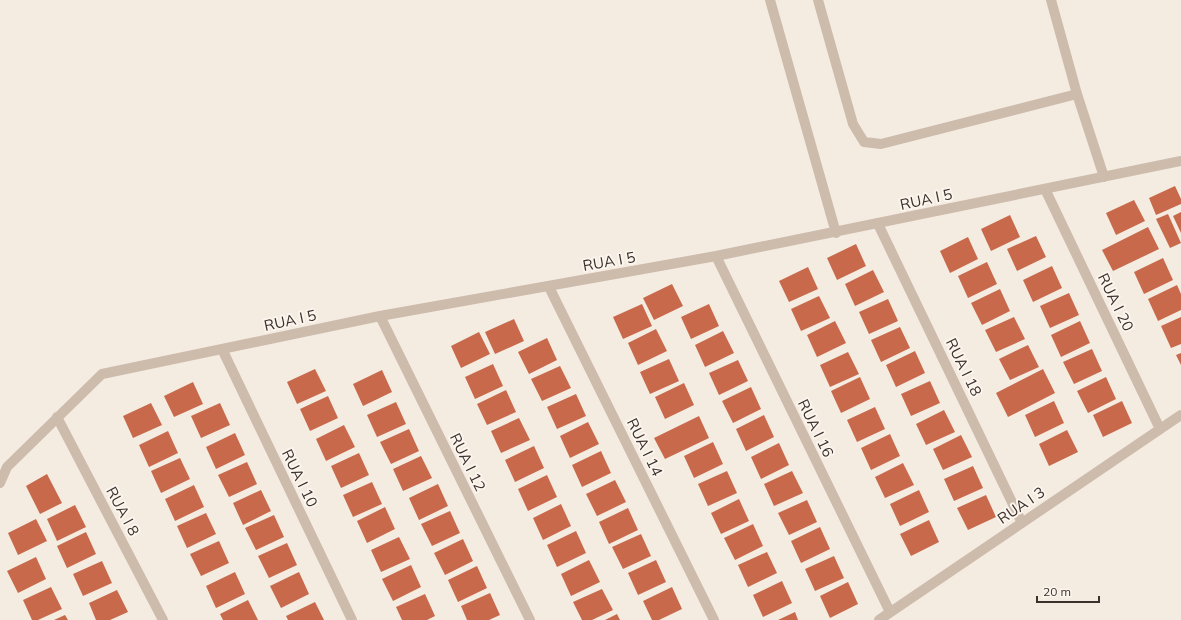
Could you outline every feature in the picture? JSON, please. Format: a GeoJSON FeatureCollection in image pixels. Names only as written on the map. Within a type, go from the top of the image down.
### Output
{"type":"FeatureCollection","features":[{"type":"Feature","properties":{"kind":"street"},"geometry":{"type":"LineString","coordinates":[[770,0],[836,233]]}},
{"type":"Feature","properties":{"kind":"street"},"geometry":{"type":"LineString","coordinates":[[818,0],[853,124],[864,142],[881,144],[1077,94]]}},
{"type":"Feature","properties":{"kind":"street"},"geometry":{"type":"LineString","coordinates":[[1051,0],[1077,94],[1104,177]]}},
{"type":"Feature","properties":{"kind":"street","name":"RUA I 5"},"geometry":{"type":"LineString","coordinates":[[0,483],[7,467],[102,374],[380,316],[549,287],[836,233],[1181,161]]}},
{"type":"Feature","properties":{"kind":"street","name":"RUA I 20"},"geometry":{"type":"LineString","coordinates":[[1045,189],[1160,429]]}},
{"type":"Feature","properties":{"kind":"street","name":"RUA I 18"},"geometry":{"type":"LineString","coordinates":[[878,224],[1022,523]]}},
{"type":"Feature","properties":{"kind":"street","name":"RUA I 16"},"geometry":{"type":"LineString","coordinates":[[716,256],[890,612]]}},
{"type":"Feature","properties":{"kind":"street","name":"RUA I 14"},"geometry":{"type":"LineString","coordinates":[[549,287],[714,620]]}},
{"type":"Feature","properties":{"kind":"street","name":"RUA I 12"},"geometry":{"type":"LineString","coordinates":[[380,316],[530,620]]}},
{"type":"Feature","properties":{"kind":"street","name":"RUA I 10"},"geometry":{"type":"LineString","coordinates":[[222,349],[352,620]]}},
{"type":"Feature","properties":{"kind":"street","name":"RUA I 3"},"geometry":{"type":"LineString","coordinates":[[879,620],[1181,415]]}},
{"type":"Feature","properties":{"kind":"street","name":"RUA I 8"},"geometry":{"type":"LineString","coordinates":[[57,417],[163,620]]}},
{"type":"Feature","properties":{"kind":"building"},"geometry":{"type":"Polygon","coordinates":[[[1175,186],[1181,199],[1181,204],[1156,215],[1149,198],[1175,186]]]}},
{"type":"Feature","properties":{"kind":"building"},"geometry":{"type":"Polygon","coordinates":[[[1134,200],[1145,221],[1116,235],[1106,213],[1134,200]]]}},
{"type":"Feature","properties":{"kind":"building"},"geometry":{"type":"Polygon","coordinates":[[[1181,212],[1181,233],[1173,216],[1181,212]]]}},
{"type":"Feature","properties":{"kind":"building"},"geometry":{"type":"Polygon","coordinates":[[[1168,214],[1181,243],[1170,248],[1156,219],[1168,214]]]}},
{"type":"Feature","properties":{"kind":"building"},"geometry":{"type":"Polygon","coordinates":[[[1010,215],[1020,237],[991,251],[981,229],[1010,215]]]}},
{"type":"Feature","properties":{"kind":"building"},"geometry":{"type":"Polygon","coordinates":[[[1148,227],[1159,249],[1113,271],[1102,250],[1148,227]]]}},
{"type":"Feature","properties":{"kind":"building"},"geometry":{"type":"Polygon","coordinates":[[[1036,236],[1046,257],[1017,271],[1007,249],[1036,236]]]}},
{"type":"Feature","properties":{"kind":"building"},"geometry":{"type":"Polygon","coordinates":[[[968,237],[978,259],[950,273],[940,251],[968,237]]]}},
{"type":"Feature","properties":{"kind":"building"},"geometry":{"type":"Polygon","coordinates":[[[856,244],[866,266],[837,280],[827,258],[856,244]]]}},
{"type":"Feature","properties":{"kind":"building"},"geometry":{"type":"Polygon","coordinates":[[[1163,258],[1173,280],[1144,294],[1134,272],[1163,258]]]}},
{"type":"Feature","properties":{"kind":"building"},"geometry":{"type":"Polygon","coordinates":[[[987,262],[997,284],[968,298],[958,276],[987,262]]]}},
{"type":"Feature","properties":{"kind":"building"},"geometry":{"type":"Polygon","coordinates":[[[1052,266],[1062,288],[1033,302],[1023,280],[1052,266]]]}},
{"type":"Feature","properties":{"kind":"building"},"geometry":{"type":"Polygon","coordinates":[[[808,267],[818,289],[789,302],[779,281],[808,267]]]}},
{"type":"Feature","properties":{"kind":"building"},"geometry":{"type":"Polygon","coordinates":[[[873,270],[884,292],[855,306],[845,284],[873,270]]]}},
{"type":"Feature","properties":{"kind":"building"},"geometry":{"type":"Polygon","coordinates":[[[672,284],[683,306],[654,320],[643,298],[672,284]]]}},
{"type":"Feature","properties":{"kind":"building"},"geometry":{"type":"Polygon","coordinates":[[[1177,285],[1181,294],[1181,310],[1158,321],[1148,299],[1177,285]]]}},
{"type":"Feature","properties":{"kind":"building"},"geometry":{"type":"Polygon","coordinates":[[[1000,289],[1010,311],[982,325],[971,303],[1000,289]]]}},
{"type":"Feature","properties":{"kind":"building"},"geometry":{"type":"Polygon","coordinates":[[[1069,293],[1079,315],[1050,328],[1040,306],[1069,293]]]}},
{"type":"Feature","properties":{"kind":"building"},"geometry":{"type":"Polygon","coordinates":[[[819,296],[830,318],[801,331],[791,309],[819,296]]]}},
{"type":"Feature","properties":{"kind":"building"},"geometry":{"type":"Polygon","coordinates":[[[888,299],[898,321],[869,334],[859,312],[888,299]]]}},
{"type":"Feature","properties":{"kind":"building"},"geometry":{"type":"Polygon","coordinates":[[[642,304],[652,326],[623,339],[613,317],[642,304]]]}},
{"type":"Feature","properties":{"kind":"building"},"geometry":{"type":"Polygon","coordinates":[[[709,304],[719,326],[691,339],[681,317],[709,304]]]}},
{"type":"Feature","properties":{"kind":"building"},"geometry":{"type":"Polygon","coordinates":[[[1014,317],[1025,339],[996,352],[985,330],[1014,317]]]}},
{"type":"Feature","properties":{"kind":"building"},"geometry":{"type":"Polygon","coordinates":[[[1181,317],[1181,344],[1171,348],[1161,326],[1181,317]]]}},
{"type":"Feature","properties":{"kind":"building"},"geometry":{"type":"Polygon","coordinates":[[[514,319],[524,341],[495,354],[485,332],[514,319]]]}},
{"type":"Feature","properties":{"kind":"building"},"geometry":{"type":"Polygon","coordinates":[[[835,321],[846,343],[817,357],[807,335],[835,321]]]}},
{"type":"Feature","properties":{"kind":"building"},"geometry":{"type":"Polygon","coordinates":[[[1080,321],[1090,343],[1061,357],[1051,335],[1080,321]]]}},
{"type":"Feature","properties":{"kind":"building"},"geometry":{"type":"Polygon","coordinates":[[[900,327],[910,348],[881,362],[871,340],[900,327]]]}},
{"type":"Feature","properties":{"kind":"building"},"geometry":{"type":"Polygon","coordinates":[[[656,329],[667,351],[638,365],[628,343],[656,329]]]}},
{"type":"Feature","properties":{"kind":"building"},"geometry":{"type":"Polygon","coordinates":[[[723,331],[734,353],[705,367],[695,345],[723,331]]]}},
{"type":"Feature","properties":{"kind":"building"},"geometry":{"type":"Polygon","coordinates":[[[479,332],[490,354],[461,368],[451,346],[479,332]]]}},
{"type":"Feature","properties":{"kind":"building"},"geometry":{"type":"Polygon","coordinates":[[[547,338],[557,360],[529,374],[518,352],[547,338]]]}},
{"type":"Feature","properties":{"kind":"building"},"geometry":{"type":"Polygon","coordinates":[[[1028,345],[1039,367],[1010,380],[999,359],[1028,345]]]}},
{"type":"Feature","properties":{"kind":"building"},"geometry":{"type":"Polygon","coordinates":[[[1092,349],[1102,371],[1074,384],[1063,362],[1092,349]]]}},
{"type":"Feature","properties":{"kind":"building"},"geometry":{"type":"Polygon","coordinates":[[[915,351],[925,373],[896,387],[886,365],[915,351]]]}},
{"type":"Feature","properties":{"kind":"building"},"geometry":{"type":"Polygon","coordinates":[[[848,352],[859,374],[830,387],[820,365],[848,352]]]}},
{"type":"Feature","properties":{"kind":"building"},"geometry":{"type":"Polygon","coordinates":[[[1181,353],[1181,365],[1176,355],[1181,353]]]}},
{"type":"Feature","properties":{"kind":"building"},"geometry":{"type":"Polygon","coordinates":[[[669,359],[679,381],[650,394],[640,372],[669,359]]]}},
{"type":"Feature","properties":{"kind":"building"},"geometry":{"type":"Polygon","coordinates":[[[738,360],[748,381],[719,395],[709,373],[738,360]]]}},
{"type":"Feature","properties":{"kind":"building"},"geometry":{"type":"Polygon","coordinates":[[[493,364],[503,386],[475,399],[465,377],[493,364]]]}},
{"type":"Feature","properties":{"kind":"building"},"geometry":{"type":"Polygon","coordinates":[[[560,366],[571,388],[542,401],[531,379],[560,366]]]}},
{"type":"Feature","properties":{"kind":"building"},"geometry":{"type":"Polygon","coordinates":[[[315,369],[326,391],[297,404],[287,382],[315,369]]]}},
{"type":"Feature","properties":{"kind":"building"},"geometry":{"type":"Polygon","coordinates":[[[1043,369],[1055,393],[1008,417],[996,393],[1043,369]]]}},
{"type":"Feature","properties":{"kind":"building"},"geometry":{"type":"Polygon","coordinates":[[[382,370],[392,392],[363,406],[353,384],[382,370]]]}},
{"type":"Feature","properties":{"kind":"building"},"geometry":{"type":"Polygon","coordinates":[[[860,377],[870,399],[841,413],[831,391],[860,377]]]}},
{"type":"Feature","properties":{"kind":"building"},"geometry":{"type":"Polygon","coordinates":[[[1106,377],[1116,399],[1088,413],[1077,391],[1106,377]]]}},
{"type":"Feature","properties":{"kind":"building"},"geometry":{"type":"Polygon","coordinates":[[[930,381],[940,403],[911,416],[901,394],[930,381]]]}},
{"type":"Feature","properties":{"kind":"building"},"geometry":{"type":"Polygon","coordinates":[[[193,382],[203,404],[174,417],[164,396],[193,382]]]}},
{"type":"Feature","properties":{"kind":"building"},"geometry":{"type":"Polygon","coordinates":[[[684,383],[694,405],[665,419],[655,397],[684,383]]]}},
{"type":"Feature","properties":{"kind":"building"},"geometry":{"type":"Polygon","coordinates":[[[751,387],[761,409],[733,423],[722,401],[751,387]]]}},
{"type":"Feature","properties":{"kind":"building"},"geometry":{"type":"Polygon","coordinates":[[[506,390],[516,412],[487,425],[477,404],[506,390]]]}},
{"type":"Feature","properties":{"kind":"building"},"geometry":{"type":"Polygon","coordinates":[[[576,394],[586,416],[557,429],[547,407],[576,394]]]}},
{"type":"Feature","properties":{"kind":"building"},"geometry":{"type":"Polygon","coordinates":[[[328,396],[338,418],[310,431],[300,409],[328,396]]]}},
{"type":"Feature","properties":{"kind":"building"},"geometry":{"type":"Polygon","coordinates":[[[1054,401],[1064,423],[1035,437],[1025,415],[1054,401]]]}},
{"type":"Feature","properties":{"kind":"building"},"geometry":{"type":"Polygon","coordinates":[[[1122,401],[1132,423],[1103,437],[1093,415],[1122,401]]]}},
{"type":"Feature","properties":{"kind":"building"},"geometry":{"type":"Polygon","coordinates":[[[396,402],[406,424],[377,437],[367,415],[396,402]]]}},
{"type":"Feature","properties":{"kind":"building"},"geometry":{"type":"Polygon","coordinates":[[[151,403],[162,425],[133,438],[123,416],[151,403]]]}},
{"type":"Feature","properties":{"kind":"building"},"geometry":{"type":"Polygon","coordinates":[[[220,403],[230,425],[201,438],[191,416],[220,403]]]}},
{"type":"Feature","properties":{"kind":"building"},"geometry":{"type":"Polygon","coordinates":[[[875,407],[885,429],[857,442],[847,420],[875,407]]]}},
{"type":"Feature","properties":{"kind":"building"},"geometry":{"type":"Polygon","coordinates":[[[944,410],[955,432],[926,445],[916,424],[944,410]]]}},
{"type":"Feature","properties":{"kind":"building"},"geometry":{"type":"Polygon","coordinates":[[[764,415],[774,437],[746,451],[736,429],[764,415]]]}},
{"type":"Feature","properties":{"kind":"building"},"geometry":{"type":"Polygon","coordinates":[[[699,416],[709,438],[665,459],[654,438],[699,416]]]}},
{"type":"Feature","properties":{"kind":"building"},"geometry":{"type":"Polygon","coordinates":[[[519,418],[530,440],[501,453],[491,431],[519,418]]]}},
{"type":"Feature","properties":{"kind":"building"},"geometry":{"type":"Polygon","coordinates":[[[588,422],[599,444],[570,458],[560,436],[588,422]]]}},
{"type":"Feature","properties":{"kind":"building"},"geometry":{"type":"Polygon","coordinates":[[[344,425],[355,447],[326,461],[316,439],[344,425]]]}},
{"type":"Feature","properties":{"kind":"building"},"geometry":{"type":"Polygon","coordinates":[[[409,429],[419,451],[391,464],[380,442],[409,429]]]}},
{"type":"Feature","properties":{"kind":"building"},"geometry":{"type":"Polygon","coordinates":[[[1067,430],[1078,452],[1049,466],[1039,444],[1067,430]]]}},
{"type":"Feature","properties":{"kind":"building"},"geometry":{"type":"Polygon","coordinates":[[[168,431],[178,453],[149,467],[139,445],[168,431]]]}},
{"type":"Feature","properties":{"kind":"building"},"geometry":{"type":"Polygon","coordinates":[[[235,433],[245,455],[216,469],[206,447],[235,433]]]}},
{"type":"Feature","properties":{"kind":"building"},"geometry":{"type":"Polygon","coordinates":[[[890,434],[900,456],[871,470],[861,448],[890,434]]]}},
{"type":"Feature","properties":{"kind":"building"},"geometry":{"type":"Polygon","coordinates":[[[961,435],[972,457],[943,470],[933,449],[961,435]]]}},
{"type":"Feature","properties":{"kind":"building"},"geometry":{"type":"Polygon","coordinates":[[[713,442],[723,464],[694,478],[684,456],[713,442]]]}},
{"type":"Feature","properties":{"kind":"building"},"geometry":{"type":"Polygon","coordinates":[[[779,443],[789,465],[761,479],[751,457],[779,443]]]}},
{"type":"Feature","properties":{"kind":"building"},"geometry":{"type":"Polygon","coordinates":[[[534,446],[544,468],[515,482],[505,460],[534,446]]]}},
{"type":"Feature","properties":{"kind":"building"},"geometry":{"type":"Polygon","coordinates":[[[601,451],[611,473],[582,487],[572,465],[601,451]]]}},
{"type":"Feature","properties":{"kind":"building"},"geometry":{"type":"Polygon","coordinates":[[[359,453],[369,475],[341,488],[331,466],[359,453]]]}},
{"type":"Feature","properties":{"kind":"building"},"geometry":{"type":"Polygon","coordinates":[[[421,456],[432,478],[403,491],[393,469],[421,456]]]}},
{"type":"Feature","properties":{"kind":"building"},"geometry":{"type":"Polygon","coordinates":[[[180,458],[190,479],[161,493],[151,471],[180,458]]]}},
{"type":"Feature","properties":{"kind":"building"},"geometry":{"type":"Polygon","coordinates":[[[247,462],[257,484],[229,497],[218,475],[247,462]]]}},
{"type":"Feature","properties":{"kind":"building"},"geometry":{"type":"Polygon","coordinates":[[[903,463],[914,485],[885,498],[875,477],[903,463]]]}},
{"type":"Feature","properties":{"kind":"building"},"geometry":{"type":"Polygon","coordinates":[[[973,466],[983,488],[954,501],[944,479],[973,466]]]}},
{"type":"Feature","properties":{"kind":"building"},"geometry":{"type":"Polygon","coordinates":[[[727,471],[737,493],[708,506],[698,484],[727,471]]]}},
{"type":"Feature","properties":{"kind":"building"},"geometry":{"type":"Polygon","coordinates":[[[792,471],[803,493],[774,506],[764,484],[792,471]]]}},
{"type":"Feature","properties":{"kind":"building"},"geometry":{"type":"Polygon","coordinates":[[[47,474],[62,503],[40,514],[26,486],[47,474]]]}},
{"type":"Feature","properties":{"kind":"building"},"geometry":{"type":"Polygon","coordinates":[[[547,475],[557,497],[528,511],[518,489],[547,475]]]}},
{"type":"Feature","properties":{"kind":"building"},"geometry":{"type":"Polygon","coordinates":[[[615,480],[626,502],[597,516],[586,494],[615,480]]]}},
{"type":"Feature","properties":{"kind":"building"},"geometry":{"type":"Polygon","coordinates":[[[372,482],[382,504],[353,517],[343,495],[372,482]]]}},
{"type":"Feature","properties":{"kind":"building"},"geometry":{"type":"Polygon","coordinates":[[[438,484],[448,506],[419,520],[409,498],[438,484]]]}},
{"type":"Feature","properties":{"kind":"building"},"geometry":{"type":"Polygon","coordinates":[[[194,485],[204,507],[175,521],[165,499],[194,485]]]}},
{"type":"Feature","properties":{"kind":"building"},"geometry":{"type":"Polygon","coordinates":[[[261,490],[271,511],[243,525],[233,503],[261,490]]]}},
{"type":"Feature","properties":{"kind":"building"},"geometry":{"type":"Polygon","coordinates":[[[919,490],[929,512],[900,526],[890,504],[919,490]]]}},
{"type":"Feature","properties":{"kind":"building"},"geometry":{"type":"Polygon","coordinates":[[[986,495],[996,517],[968,530],[957,508],[986,495]]]}},
{"type":"Feature","properties":{"kind":"building"},"geometry":{"type":"Polygon","coordinates":[[[739,499],[749,521],[721,534],[711,513],[739,499]]]}},
{"type":"Feature","properties":{"kind":"building"},"geometry":{"type":"Polygon","coordinates":[[[807,500],[817,522],[789,535],[778,513],[807,500]]]}},
{"type":"Feature","properties":{"kind":"building"},"geometry":{"type":"Polygon","coordinates":[[[561,504],[571,526],[543,540],[533,518],[561,504]]]}},
{"type":"Feature","properties":{"kind":"building"},"geometry":{"type":"Polygon","coordinates":[[[75,505],[86,527],[57,541],[47,519],[75,505]]]}},
{"type":"Feature","properties":{"kind":"building"},"geometry":{"type":"Polygon","coordinates":[[[385,507],[395,529],[367,543],[357,521],[385,507]]]}},
{"type":"Feature","properties":{"kind":"building"},"geometry":{"type":"Polygon","coordinates":[[[628,508],[638,530],[609,544],[599,522],[628,508]]]}},
{"type":"Feature","properties":{"kind":"building"},"geometry":{"type":"Polygon","coordinates":[[[450,511],[460,533],[432,546],[421,524],[450,511]]]}},
{"type":"Feature","properties":{"kind":"building"},"geometry":{"type":"Polygon","coordinates":[[[206,513],[216,534],[187,548],[177,526],[206,513]]]}},
{"type":"Feature","properties":{"kind":"building"},"geometry":{"type":"Polygon","coordinates":[[[274,515],[284,537],[256,550],[245,528],[274,515]]]}},
{"type":"Feature","properties":{"kind":"building"},"geometry":{"type":"Polygon","coordinates":[[[36,519],[47,541],[18,555],[8,533],[36,519]]]}},
{"type":"Feature","properties":{"kind":"building"},"geometry":{"type":"Polygon","coordinates":[[[929,520],[939,542],[911,556],[900,534],[929,520]]]}},
{"type":"Feature","properties":{"kind":"building"},"geometry":{"type":"Polygon","coordinates":[[[753,524],[763,546],[735,560],[724,538],[753,524]]]}},
{"type":"Feature","properties":{"kind":"building"},"geometry":{"type":"Polygon","coordinates":[[[820,527],[830,549],[801,563],[791,541],[820,527]]]}},
{"type":"Feature","properties":{"kind":"building"},"geometry":{"type":"Polygon","coordinates":[[[576,531],[586,553],[557,567],[547,545],[576,531]]]}},
{"type":"Feature","properties":{"kind":"building"},"geometry":{"type":"Polygon","coordinates":[[[86,532],[96,554],[67,568],[57,546],[86,532]]]}},
{"type":"Feature","properties":{"kind":"building"},"geometry":{"type":"Polygon","coordinates":[[[641,534],[651,556],[623,569],[612,547],[641,534]]]}},
{"type":"Feature","properties":{"kind":"building"},"geometry":{"type":"Polygon","coordinates":[[[399,537],[410,559],[381,572],[371,550],[399,537]]]}},
{"type":"Feature","properties":{"kind":"building"},"geometry":{"type":"Polygon","coordinates":[[[463,539],[473,561],[445,575],[434,553],[463,539]]]}},
{"type":"Feature","properties":{"kind":"building"},"geometry":{"type":"Polygon","coordinates":[[[219,541],[229,563],[201,576],[190,554],[219,541]]]}},
{"type":"Feature","properties":{"kind":"building"},"geometry":{"type":"Polygon","coordinates":[[[287,543],[297,565],[269,578],[258,556],[287,543]]]}},
{"type":"Feature","properties":{"kind":"building"},"geometry":{"type":"Polygon","coordinates":[[[767,552],[777,573],[748,587],[738,565],[767,552]]]}},
{"type":"Feature","properties":{"kind":"building"},"geometry":{"type":"Polygon","coordinates":[[[834,556],[844,578],[815,591],[805,569],[834,556]]]}},
{"type":"Feature","properties":{"kind":"building"},"geometry":{"type":"Polygon","coordinates":[[[36,557],[46,579],[18,593],[7,571],[36,557]]]}},
{"type":"Feature","properties":{"kind":"building"},"geometry":{"type":"Polygon","coordinates":[[[589,560],[600,582],[571,596],[561,574],[589,560]]]}},
{"type":"Feature","properties":{"kind":"building"},"geometry":{"type":"Polygon","coordinates":[[[656,560],[666,582],[638,595],[628,573],[656,560]]]}},
{"type":"Feature","properties":{"kind":"building"},"geometry":{"type":"Polygon","coordinates":[[[102,561],[112,583],[83,596],[73,574],[102,561]]]}},
{"type":"Feature","properties":{"kind":"building"},"geometry":{"type":"Polygon","coordinates":[[[411,565],[421,587],[393,601],[382,579],[411,565]]]}},
{"type":"Feature","properties":{"kind":"building"},"geometry":{"type":"Polygon","coordinates":[[[477,566],[487,588],[458,602],[448,580],[477,566]]]}},
{"type":"Feature","properties":{"kind":"building"},"geometry":{"type":"Polygon","coordinates":[[[235,572],[245,594],[216,608],[206,586],[235,572]]]}},
{"type":"Feature","properties":{"kind":"building"},"geometry":{"type":"Polygon","coordinates":[[[299,572],[309,594],[281,608],[270,586],[299,572]]]}},
{"type":"Feature","properties":{"kind":"building"},"geometry":{"type":"Polygon","coordinates":[[[782,581],[792,603],[763,617],[753,595],[782,581]]]}},
{"type":"Feature","properties":{"kind":"building"},"geometry":{"type":"Polygon","coordinates":[[[848,582],[858,604],[830,618],[820,596],[848,582]]]}},
{"type":"Feature","properties":{"kind":"building"},"geometry":{"type":"Polygon","coordinates":[[[51,587],[62,609],[38,620],[32,620],[23,600],[51,587]]]}},
{"type":"Feature","properties":{"kind":"building"},"geometry":{"type":"Polygon","coordinates":[[[672,587],[682,609],[659,620],[652,620],[643,601],[672,587]]]}},
{"type":"Feature","properties":{"kind":"building"},"geometry":{"type":"Polygon","coordinates":[[[602,589],[613,610],[592,620],[582,620],[573,602],[602,589]]]}},
{"type":"Feature","properties":{"kind":"building"},"geometry":{"type":"Polygon","coordinates":[[[117,590],[128,612],[110,620],[96,620],[89,603],[117,590]]]}},
{"type":"Feature","properties":{"kind":"building"},"geometry":{"type":"Polygon","coordinates":[[[490,593],[500,615],[489,620],[467,620],[461,606],[490,593]]]}},
{"type":"Feature","properties":{"kind":"building"},"geometry":{"type":"Polygon","coordinates":[[[425,594],[435,616],[427,620],[402,620],[396,607],[425,594]]]}},
{"type":"Feature","properties":{"kind":"building"},"geometry":{"type":"Polygon","coordinates":[[[248,600],[258,620],[223,620],[220,614],[248,600]]]}},
{"type":"Feature","properties":{"kind":"building"},"geometry":{"type":"Polygon","coordinates":[[[315,602],[324,620],[288,620],[286,616],[315,602]]]}},
{"type":"Feature","properties":{"kind":"building"},"geometry":{"type":"Polygon","coordinates":[[[795,612],[798,620],[778,620],[795,612]]]}},
{"type":"Feature","properties":{"kind":"building"},"geometry":{"type":"Polygon","coordinates":[[[617,614],[620,620],[605,620],[617,614]]]}},
{"type":"Feature","properties":{"kind":"building"},"geometry":{"type":"Polygon","coordinates":[[[65,615],[68,620],[54,620],[65,615]]]}}]}
